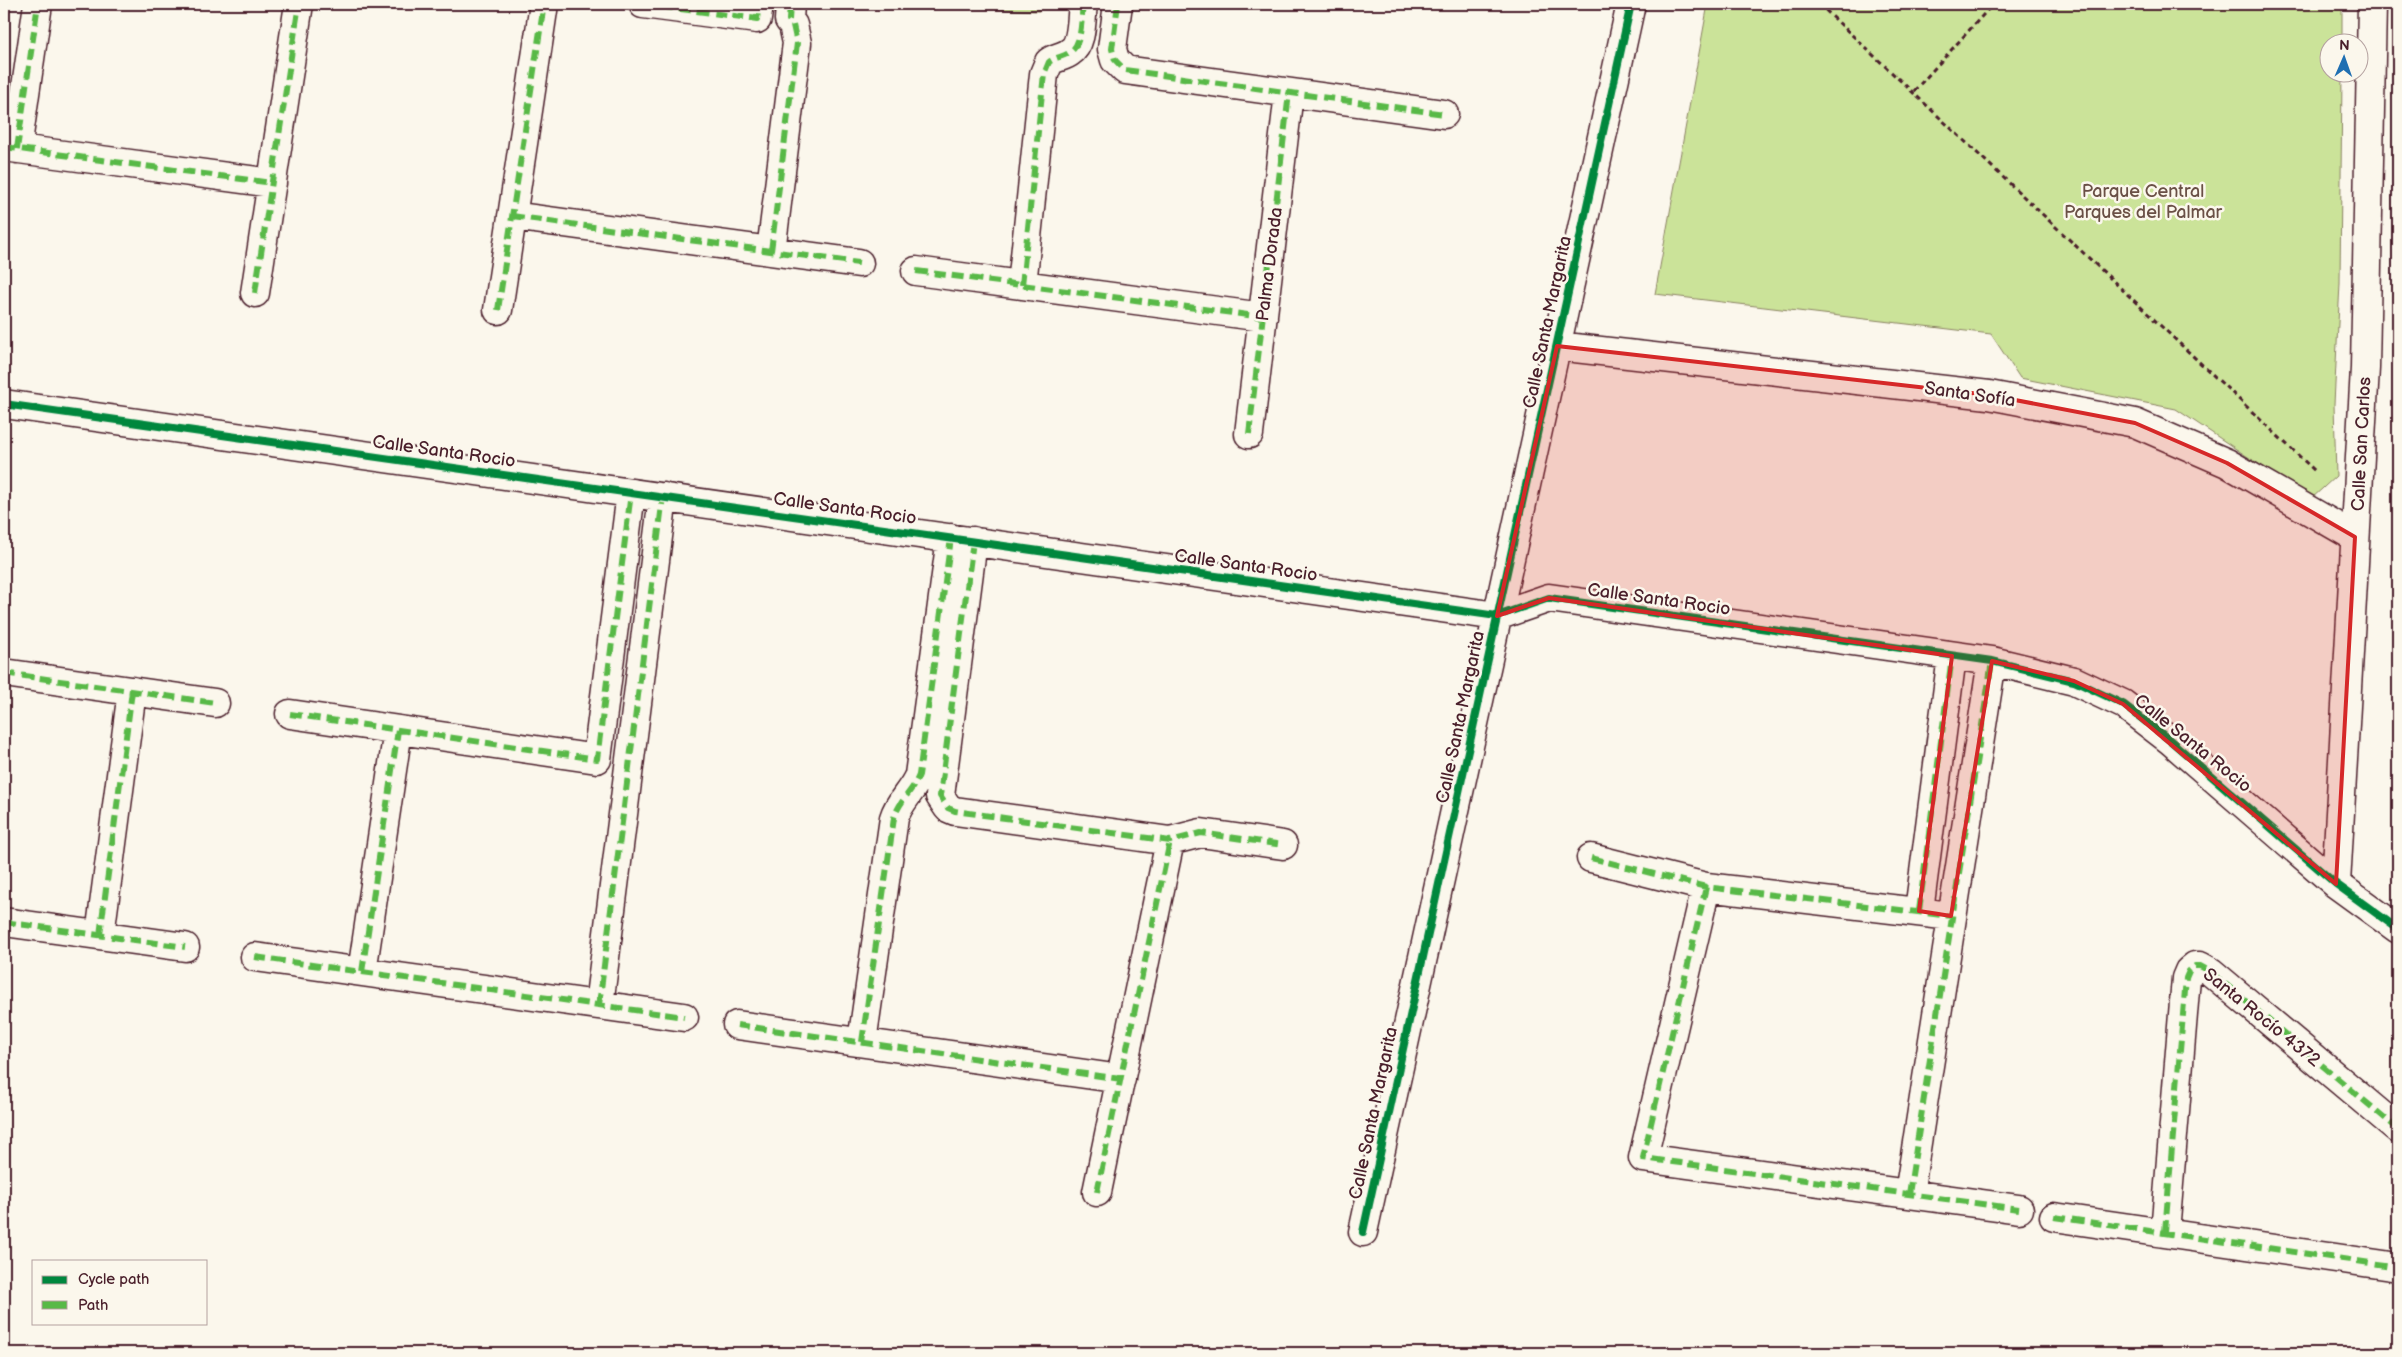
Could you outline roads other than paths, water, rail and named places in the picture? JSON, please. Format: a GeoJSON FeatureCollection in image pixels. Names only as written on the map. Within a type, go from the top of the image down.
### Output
{"type":"FeatureCollection","features":[{"type":"Feature","properties":{"kind":"street"},"geometry":{"type":"LineString","coordinates":[[38,4],[11,148],[272,183]]}},
{"type":"Feature","properties":{"kind":"street"},"geometry":{"type":"LineString","coordinates":[[256,293],[299,4]]}},
{"type":"Feature","properties":{"kind":"street"},"geometry":{"type":"LineString","coordinates":[[498,310],[544,4]]}},
{"type":"Feature","properties":{"kind":"street"},"geometry":{"type":"LineString","coordinates":[[643,4],[757,19],[759,4]]}},
{"type":"Feature","properties":{"kind":"street"},"geometry":{"type":"LineString","coordinates":[[771,251],[797,42],[793,25],[788,20],[790,4]]}},
{"type":"Feature","properties":{"kind":"street"},"geometry":{"type":"LineString","coordinates":[[1022,285],[1044,74],[1049,62],[1071,52],[1075,48],[1078,40],[1083,4]]}},
{"type":"Feature","properties":{"kind":"street"},"geometry":{"type":"LineString","coordinates":[[1118,4],[1112,49],[1115,60],[1125,70],[1444,114]]}},
{"type":"Feature","properties":{"kind":"street","name":"Calle Santa Margarita"},"geometry":{"type":"LineString","coordinates":[[1363,1232],[1631,4]]}},
{"type":"Feature","properties":{"kind":"street","name":"Calle San Carlos"},"geometry":{"type":"LineString","coordinates":[[2336,884],[2365,368],[2372,4]]}},
{"type":"Feature","properties":{"kind":"street","name":"Palma Dorada"},"geometry":{"type":"LineString","coordinates":[[1249,434],[1290,93]]}},
{"type":"Feature","properties":{"kind":"street"},"geometry":{"type":"LineString","coordinates":[[512,216],[859,263]]}},
{"type":"Feature","properties":{"kind":"street"},"geometry":{"type":"LineString","coordinates":[[916,271],[1263,318]]}},
{"type":"Feature","properties":{"kind":"street","name":"Santa Sofía"},"geometry":{"type":"LineString","coordinates":[[1557,346],[1989,394],[2135,423],[2227,463],[2356,524]]}},
{"type":"Feature","properties":{"kind":"street","name":"Calle Santa Rocio"},"geometry":{"type":"LineString","coordinates":[[4,404],[1497,616],[1548,598],[1992,661],[2074,681],[2123,704],[2171,741],[2336,884],[2398,929]]}},
{"type":"Feature","properties":{"kind":"street"},"geometry":{"type":"LineString","coordinates":[[290,714],[597,758],[631,493]]}},
{"type":"Feature","properties":{"kind":"street"},"geometry":{"type":"LineString","coordinates":[[599,1005],[663,498]]}},
{"type":"Feature","properties":{"kind":"street"},"geometry":{"type":"LineString","coordinates":[[962,540],[967,605],[940,796],[943,802],[955,812],[965,811],[1170,841],[1201,833],[1283,845]]}},
{"type":"Feature","properties":{"kind":"street"},"geometry":{"type":"LineString","coordinates":[[862,1042],[894,818],[897,809],[914,788],[919,775],[962,540]]}},
{"type":"Feature","properties":{"kind":"street"},"geometry":{"type":"LineString","coordinates":[[1919,912],[1952,656]]}},
{"type":"Feature","properties":{"kind":"street"},"geometry":{"type":"LineString","coordinates":[[1909,1194],[1992,661]]}},
{"type":"Feature","properties":{"kind":"street"},"geometry":{"type":"LineString","coordinates":[[4,673],[215,703]]}},
{"type":"Feature","properties":{"kind":"street"},"geometry":{"type":"LineString","coordinates":[[100,936],[132,691]]}},
{"type":"Feature","properties":{"kind":"street"},"geometry":{"type":"LineString","coordinates":[[362,972],[398,730]]}},
{"type":"Feature","properties":{"kind":"street"},"geometry":{"type":"LineString","coordinates":[[1097,1192],[1170,841]]}},
{"type":"Feature","properties":{"kind":"street"},"geometry":{"type":"LineString","coordinates":[[1591,858],[1706,887],[1951,916]]}},
{"type":"Feature","properties":{"kind":"street"},"geometry":{"type":"LineString","coordinates":[[1706,887],[1643,1158],[2020,1210]]}},
{"type":"Feature","properties":{"kind":"street"},"geometry":{"type":"LineString","coordinates":[[4,922],[184,947]]}},
{"type":"Feature","properties":{"kind":"street"},"geometry":{"type":"LineString","coordinates":[[255,957],[684,1017]]}},
{"type":"Feature","properties":{"kind":"street","name":"Santa Rocío 4372"},"geometry":{"type":"LineString","coordinates":[[2166,1232],[2186,978],[2191,968],[2195,966],[2200,966],[2211,972],[2398,1129]]}},
{"type":"Feature","properties":{"kind":"street"},"geometry":{"type":"LineString","coordinates":[[736,1025],[1121,1079]]}},
{"type":"Feature","properties":{"kind":"street"},"geometry":{"type":"LineString","coordinates":[[2054,1217],[2166,1232],[2398,1268]]}},
{"type":"Feature","properties":{"kind":"park label","name":"Parque Central Parques del Palmar"},"geometry":{"type":"Point","coordinates":[2143,201]}}]}
